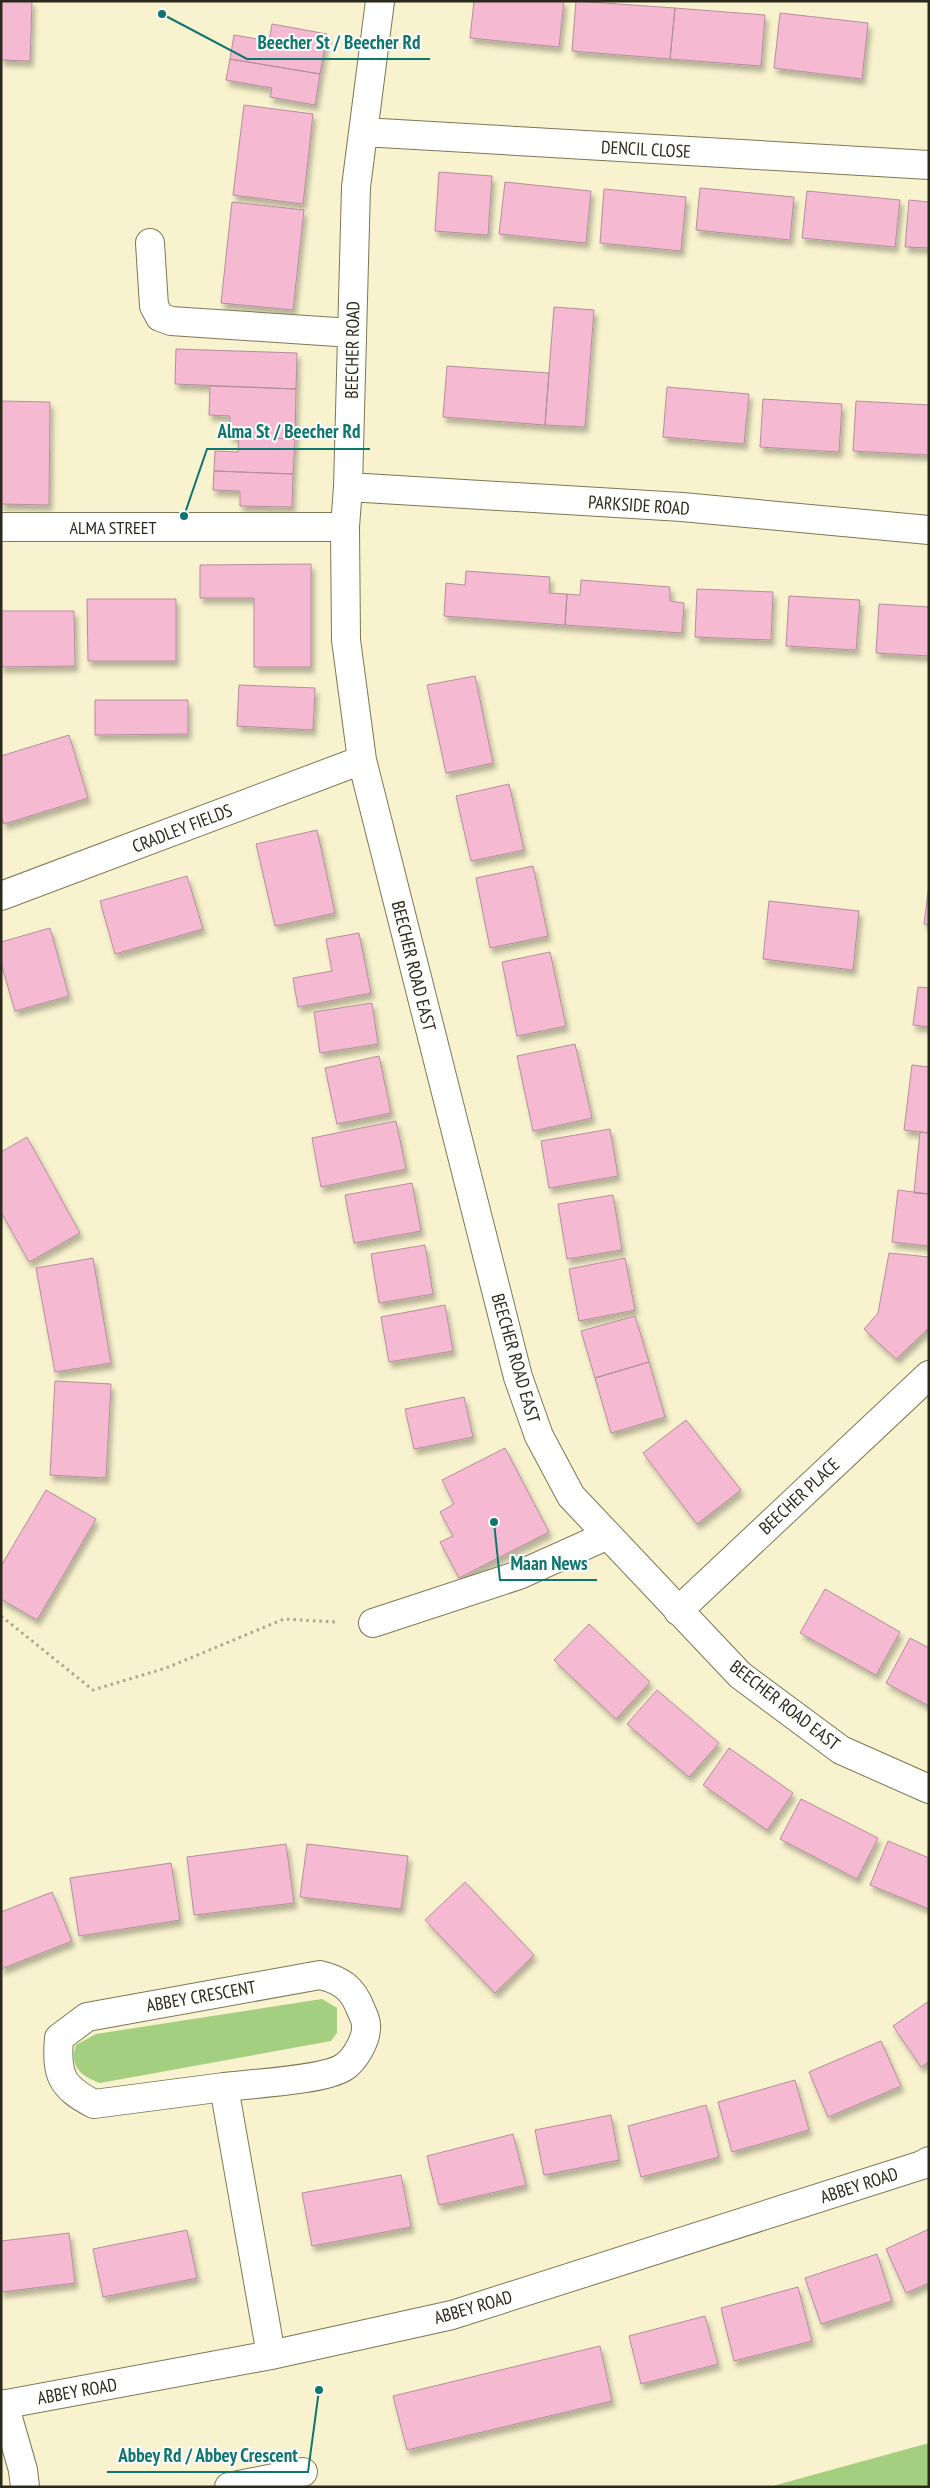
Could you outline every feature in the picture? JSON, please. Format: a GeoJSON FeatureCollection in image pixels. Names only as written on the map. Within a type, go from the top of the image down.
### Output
{"type":"FeatureCollection","features":[{"type":"Feature","properties":{"kind":"street","name":"BEECHER ROAD"},"geometry":{"type":"LineString","coordinates":[[362,760],[346,640],[345,527],[348,487],[356,187],[363,132],[374,2]]}},
{"type":"Feature","properties":{"kind":"street","name":"DENCIL CLOSE"},"geometry":{"type":"LineString","coordinates":[[363,132],[929,165]]}},
{"type":"Feature","properties":{"kind":"street"},"geometry":{"type":"LineString","coordinates":[[150,242],[154,306],[160,317],[171,321],[352,333]]}},
{"type":"Feature","properties":{"kind":"street","name":"PARKSIDE ROAD"},"geometry":{"type":"LineString","coordinates":[[348,487],[682,507],[929,530]]}},
{"type":"Feature","properties":{"kind":"street","name":"ALMA STREET"},"geometry":{"type":"LineString","coordinates":[[1,527],[345,527]]}},
{"type":"Feature","properties":{"kind":"street","name":"CRADLEY FIELDS"},"geometry":{"type":"LineString","coordinates":[[1,896],[362,760]]}},
{"type":"Feature","properties":{"kind":"street","name":"BEECHER ROAD EAST"},"geometry":{"type":"LineString","coordinates":[[362,760],[518,1377],[539,1436],[571,1496],[740,1675],[841,1750],[929,1789]]}},
{"type":"Feature","properties":{"kind":"street","name":"BEECHER PLACE"},"geometry":{"type":"LineString","coordinates":[[678,1611],[926,1381]]}},
{"type":"Feature","properties":{"kind":"street"},"geometry":{"type":"LineString","coordinates":[[373,1623],[519,1575],[608,1535]]}},
{"type":"Feature","properties":{"kind":"street","name":"ABBEY CRESCENT"},"geometry":{"type":"LineString","coordinates":[[320,1975],[338,1980],[350,1990],[361,2008],[367,2027],[360,2048],[345,2067],[322,2075],[224,2088],[94,2104],[78,2096],[64,2083],[57,2064],[59,2038],[87,2016],[320,1975]]}},
{"type":"Feature","properties":{"kind":"street"},"geometry":{"type":"LineString","coordinates":[[224,2088],[271,2355]]}},
{"type":"Feature","properties":{"kind":"street","name":"ABBEY ROAD"},"geometry":{"type":"LineString","coordinates":[[25,2487],[23,2470],[3,2404],[271,2355],[452,2315],[922,2165],[929,2161]]}},
{"type":"Feature","properties":{"kind":"street"},"geometry":{"type":"LineString","coordinates":[[230,2487],[303,2472]]}},
{"type":"Feature","properties":{"kind":"path"},"geometry":{"type":"LineString","coordinates":[[1,1616],[92,1690],[166,1668],[284,1619],[373,1623]]}},
{"type":"Feature","properties":{"kind":"green space"},"geometry":{"type":"Polygon","coordinates":[[[322,1999],[337,2008],[337,2033],[331,2041],[100,2083],[82,2074],[78,2070],[74,2059],[76,2045],[96,2034],[322,1999]]]}},
{"type":"Feature","properties":{"kind":"green space"},"geometry":{"type":"Polygon","coordinates":[[[929,2443],[929,2487],[769,2487],[929,2443]]]}},
{"type":"Feature","properties":{"kind":"building"},"geometry":{"type":"Polygon","coordinates":[[[1,1],[32,1],[30,61],[1,60],[1,1]]]}},
{"type":"Feature","properties":{"kind":"building"},"geometry":{"type":"Polygon","coordinates":[[[474,1],[564,1],[559,47],[470,38],[474,1]]]}},
{"type":"Feature","properties":{"kind":"building"},"geometry":{"type":"Polygon","coordinates":[[[576,1],[675,8],[670,59],[572,51],[576,1]]]}},
{"type":"Feature","properties":{"kind":"building"},"geometry":{"type":"Polygon","coordinates":[[[675,8],[765,15],[761,66],[670,59],[675,8]]]}},
{"type":"Feature","properties":{"kind":"building"},"geometry":{"type":"Polygon","coordinates":[[[780,13],[868,23],[862,79],[774,68],[780,13]]]}},
{"type":"Feature","properties":{"kind":"building"},"geometry":{"type":"Polygon","coordinates":[[[272,24],[327,34],[320,74],[230,59],[234,35],[269,41],[272,24]]]}},
{"type":"Feature","properties":{"kind":"building"},"geometry":{"type":"Polygon","coordinates":[[[230,59],[320,74],[315,105],[270,97],[272,88],[226,80],[230,59]]]}},
{"type":"Feature","properties":{"kind":"building"},"geometry":{"type":"Polygon","coordinates":[[[244,105],[313,114],[303,204],[233,195],[244,105]]]}},
{"type":"Feature","properties":{"kind":"building"},"geometry":{"type":"Polygon","coordinates":[[[439,172],[492,176],[488,235],[435,231],[439,172]]]}},
{"type":"Feature","properties":{"kind":"building"},"geometry":{"type":"Polygon","coordinates":[[[505,182],[591,191],[586,243],[499,234],[505,182]]]}},
{"type":"Feature","properties":{"kind":"building"},"geometry":{"type":"Polygon","coordinates":[[[700,188],[794,197],[790,240],[696,230],[700,188]]]}},
{"type":"Feature","properties":{"kind":"building"},"geometry":{"type":"Polygon","coordinates":[[[604,189],[686,197],[681,251],[600,243],[604,189]]]}},
{"type":"Feature","properties":{"kind":"building"},"geometry":{"type":"Polygon","coordinates":[[[807,191],[900,200],[895,247],[802,238],[807,191]]]}},
{"type":"Feature","properties":{"kind":"building"},"geometry":{"type":"Polygon","coordinates":[[[909,200],[929,202],[929,248],[905,247],[909,200]]]}},
{"type":"Feature","properties":{"kind":"building"},"geometry":{"type":"Polygon","coordinates":[[[232,202],[304,210],[293,310],[221,303],[232,202]]]}},
{"type":"Feature","properties":{"kind":"building"},"geometry":{"type":"Polygon","coordinates":[[[554,307],[594,310],[585,427],[545,425],[554,307]]]}},
{"type":"Feature","properties":{"kind":"building"},"geometry":{"type":"Polygon","coordinates":[[[176,349],[297,353],[296,389],[175,384],[176,349]]]}},
{"type":"Feature","properties":{"kind":"building"},"geometry":{"type":"Polygon","coordinates":[[[447,366],[549,373],[545,425],[443,417],[447,366]]]}},
{"type":"Feature","properties":{"kind":"building"},"geometry":{"type":"Polygon","coordinates":[[[210,386],[296,389],[295,439],[230,437],[230,416],[209,415],[210,386]]]}},
{"type":"Feature","properties":{"kind":"building"},"geometry":{"type":"Polygon","coordinates":[[[667,387],[749,394],[744,444],[663,437],[667,387]]]}},
{"type":"Feature","properties":{"kind":"building"},"geometry":{"type":"Polygon","coordinates":[[[763,399],[842,404],[839,452],[760,447],[763,399]]]}},
{"type":"Feature","properties":{"kind":"building"},"geometry":{"type":"Polygon","coordinates":[[[1,401],[50,402],[49,505],[1,504],[1,401]]]}},
{"type":"Feature","properties":{"kind":"building"},"geometry":{"type":"Polygon","coordinates":[[[856,401],[929,405],[929,455],[853,451],[856,401]]]}},
{"type":"Feature","properties":{"kind":"building"},"geometry":{"type":"Polygon","coordinates":[[[239,437],[295,439],[293,474],[214,471],[215,451],[238,452],[239,437]]]}},
{"type":"Feature","properties":{"kind":"building"},"geometry":{"type":"Polygon","coordinates":[[[214,471],[293,474],[292,507],[240,506],[240,491],[213,490],[214,471]]]}},
{"type":"Feature","properties":{"kind":"building"},"geometry":{"type":"Polygon","coordinates":[[[311,564],[311,667],[254,667],[254,598],[200,598],[200,565],[311,564]]]}},
{"type":"Feature","properties":{"kind":"building"},"geometry":{"type":"Polygon","coordinates":[[[466,571],[550,577],[549,593],[567,594],[565,625],[444,616],[446,583],[465,585],[466,571]]]}},
{"type":"Feature","properties":{"kind":"building"},"geometry":{"type":"Polygon","coordinates":[[[581,580],[670,587],[670,601],[684,603],[682,633],[565,625],[567,594],[580,595],[581,580]]]}},
{"type":"Feature","properties":{"kind":"building"},"geometry":{"type":"Polygon","coordinates":[[[697,589],[773,592],[771,640],[695,637],[697,589]]]}},
{"type":"Feature","properties":{"kind":"building"},"geometry":{"type":"Polygon","coordinates":[[[789,596],[860,600],[856,650],[786,646],[789,596]]]}},
{"type":"Feature","properties":{"kind":"building"},"geometry":{"type":"Polygon","coordinates":[[[87,599],[176,599],[176,661],[88,661],[87,599]]]}},
{"type":"Feature","properties":{"kind":"building"},"geometry":{"type":"Polygon","coordinates":[[[879,604],[929,607],[929,656],[876,653],[879,604]]]}},
{"type":"Feature","properties":{"kind":"building"},"geometry":{"type":"Polygon","coordinates":[[[1,611],[74,611],[75,666],[1,667],[1,611]]]}},
{"type":"Feature","properties":{"kind":"building"},"geometry":{"type":"Polygon","coordinates":[[[475,676],[493,763],[446,773],[427,685],[475,676]]]}},
{"type":"Feature","properties":{"kind":"building"},"geometry":{"type":"Polygon","coordinates":[[[239,685],[315,688],[313,730],[237,726],[239,685]]]}},
{"type":"Feature","properties":{"kind":"building"},"geometry":{"type":"Polygon","coordinates":[[[95,700],[188,700],[188,734],[95,735],[95,700]]]}},
{"type":"Feature","properties":{"kind":"building"},"geometry":{"type":"Polygon","coordinates":[[[69,735],[88,798],[4,824],[1,816],[1,756],[69,735]]]}},
{"type":"Feature","properties":{"kind":"building"},"geometry":{"type":"Polygon","coordinates":[[[509,784],[524,850],[471,861],[456,796],[509,784]]]}},
{"type":"Feature","properties":{"kind":"building"},"geometry":{"type":"Polygon","coordinates":[[[317,830],[335,913],[275,926],[256,844],[317,830]]]}},
{"type":"Feature","properties":{"kind":"building"},"geometry":{"type":"Polygon","coordinates":[[[533,866],[548,936],[490,948],[476,878],[533,866]]]}},
{"type":"Feature","properties":{"kind":"building"},"geometry":{"type":"Polygon","coordinates":[[[187,876],[203,929],[115,954],[100,901],[187,876]]]}},
{"type":"Feature","properties":{"kind":"building"},"geometry":{"type":"Polygon","coordinates":[[[929,885],[929,925],[924,924],[929,885]]]}},
{"type":"Feature","properties":{"kind":"building"},"geometry":{"type":"Polygon","coordinates":[[[769,901],[859,911],[853,970],[763,959],[769,901]]]}},
{"type":"Feature","properties":{"kind":"building"},"geometry":{"type":"Polygon","coordinates":[[[50,928],[69,996],[15,1011],[1,963],[1,942],[50,928]]]}},
{"type":"Feature","properties":{"kind":"building"},"geometry":{"type":"Polygon","coordinates":[[[359,933],[371,993],[298,1007],[293,978],[332,971],[326,939],[359,933]]]}},
{"type":"Feature","properties":{"kind":"building"},"geometry":{"type":"Polygon","coordinates":[[[550,952],[566,1026],[517,1036],[502,962],[550,952]]]}},
{"type":"Feature","properties":{"kind":"building"},"geometry":{"type":"Polygon","coordinates":[[[918,987],[929,988],[929,1027],[913,1025],[918,987]]]}},
{"type":"Feature","properties":{"kind":"building"},"geometry":{"type":"Polygon","coordinates":[[[372,1003],[378,1044],[320,1053],[314,1012],[372,1003]]]}},
{"type":"Feature","properties":{"kind":"building"},"geometry":{"type":"Polygon","coordinates":[[[575,1044],[592,1118],[533,1131],[517,1056],[575,1044]]]}},
{"type":"Feature","properties":{"kind":"building"},"geometry":{"type":"Polygon","coordinates":[[[379,1056],[391,1113],[337,1124],[325,1068],[379,1056]]]}},
{"type":"Feature","properties":{"kind":"building"},"geometry":{"type":"Polygon","coordinates":[[[912,1065],[929,1067],[929,1133],[904,1130],[912,1065]]]}},
{"type":"Feature","properties":{"kind":"building"},"geometry":{"type":"Polygon","coordinates":[[[396,1121],[406,1169],[321,1187],[312,1138],[396,1121]]]}},
{"type":"Feature","properties":{"kind":"building"},"geometry":{"type":"Polygon","coordinates":[[[610,1129],[618,1176],[549,1188],[541,1141],[610,1129]]]}},
{"type":"Feature","properties":{"kind":"building"},"geometry":{"type":"Polygon","coordinates":[[[920,1132],[929,1133],[929,1194],[914,1193],[920,1132]]]}},
{"type":"Feature","properties":{"kind":"building"},"geometry":{"type":"Polygon","coordinates":[[[27,1137],[80,1233],[29,1262],[1,1212],[1,1152],[27,1137]]]}},
{"type":"Feature","properties":{"kind":"building"},"geometry":{"type":"Polygon","coordinates":[[[412,1183],[421,1231],[354,1243],[345,1195],[412,1183]]]}},
{"type":"Feature","properties":{"kind":"building"},"geometry":{"type":"Polygon","coordinates":[[[898,1190],[929,1194],[929,1246],[892,1242],[898,1190]]]}},
{"type":"Feature","properties":{"kind":"building"},"geometry":{"type":"Polygon","coordinates":[[[613,1195],[622,1250],[567,1259],[558,1204],[613,1195]]]}},
{"type":"Feature","properties":{"kind":"building"},"geometry":{"type":"Polygon","coordinates":[[[425,1245],[433,1294],[379,1303],[371,1254],[425,1245]]]}},
{"type":"Feature","properties":{"kind":"building"},"geometry":{"type":"Polygon","coordinates":[[[889,1253],[929,1257],[929,1328],[896,1359],[864,1329],[878,1313],[889,1253]]]}},
{"type":"Feature","properties":{"kind":"building"},"geometry":{"type":"Polygon","coordinates":[[[93,1258],[111,1363],[55,1372],[36,1268],[93,1258]]]}},
{"type":"Feature","properties":{"kind":"building"},"geometry":{"type":"Polygon","coordinates":[[[625,1258],[635,1310],[579,1321],[569,1269],[625,1258]]]}},
{"type":"Feature","properties":{"kind":"building"},"geometry":{"type":"Polygon","coordinates":[[[445,1305],[453,1351],[389,1362],[381,1317],[445,1305]]]}},
{"type":"Feature","properties":{"kind":"building"},"geometry":{"type":"Polygon","coordinates":[[[635,1316],[649,1362],[595,1378],[581,1331],[635,1316]]]}},
{"type":"Feature","properties":{"kind":"building"},"geometry":{"type":"Polygon","coordinates":[[[649,1362],[665,1417],[611,1433],[595,1378],[649,1362]]]}},
{"type":"Feature","properties":{"kind":"building"},"geometry":{"type":"Polygon","coordinates":[[[55,1381],[111,1384],[106,1478],[50,1475],[55,1381]]]}},
{"type":"Feature","properties":{"kind":"building"},"geometry":{"type":"Polygon","coordinates":[[[464,1397],[473,1437],[414,1449],[405,1409],[464,1397]]]}},
{"type":"Feature","properties":{"kind":"building"},"geometry":{"type":"Polygon","coordinates":[[[686,1420],[741,1490],[697,1524],[643,1453],[686,1420]]]}},
{"type":"Feature","properties":{"kind":"building"},"geometry":{"type":"Polygon","coordinates":[[[505,1448],[549,1532],[459,1578],[440,1542],[453,1536],[440,1512],[454,1504],[442,1480],[505,1448]]]}},
{"type":"Feature","properties":{"kind":"building"},"geometry":{"type":"Polygon","coordinates":[[[46,1490],[96,1519],[37,1620],[1,1599],[1,1566],[46,1490]]]}},
{"type":"Feature","properties":{"kind":"building"},"geometry":{"type":"Polygon","coordinates":[[[825,1589],[900,1632],[876,1675],[800,1633],[825,1589]]]}},
{"type":"Feature","properties":{"kind":"building"},"geometry":{"type":"Polygon","coordinates":[[[589,1624],[650,1682],[616,1719],[554,1660],[589,1624]]]}},
{"type":"Feature","properties":{"kind":"building"},"geometry":{"type":"Polygon","coordinates":[[[910,1638],[929,1648],[929,1706],[886,1683],[910,1638]]]}},
{"type":"Feature","properties":{"kind":"building"},"geometry":{"type":"Polygon","coordinates":[[[657,1690],[719,1743],[689,1777],[627,1724],[657,1690]]]}},
{"type":"Feature","properties":{"kind":"building"},"geometry":{"type":"Polygon","coordinates":[[[729,1748],[793,1793],[767,1830],[703,1785],[729,1748]]]}},
{"type":"Feature","properties":{"kind":"building"},"geometry":{"type":"Polygon","coordinates":[[[801,1799],[878,1838],[857,1879],[780,1839],[801,1799]]]}},
{"type":"Feature","properties":{"kind":"building"},"geometry":{"type":"Polygon","coordinates":[[[888,1841],[929,1858],[929,1909],[870,1885],[888,1841]]]}},
{"type":"Feature","properties":{"kind":"building"},"geometry":{"type":"Polygon","coordinates":[[[286,1844],[294,1903],[194,1915],[187,1857],[286,1844]]]}},
{"type":"Feature","properties":{"kind":"building"},"geometry":{"type":"Polygon","coordinates":[[[307,1844],[408,1856],[401,1909],[300,1897],[307,1844]]]}},
{"type":"Feature","properties":{"kind":"building"},"geometry":{"type":"Polygon","coordinates":[[[171,1863],[180,1920],[79,1936],[70,1878],[171,1863]]]}},
{"type":"Feature","properties":{"kind":"building"},"geometry":{"type":"Polygon","coordinates":[[[465,1882],[534,1955],[495,1993],[425,1920],[465,1882]]]}},
{"type":"Feature","properties":{"kind":"building"},"geometry":{"type":"Polygon","coordinates":[[[52,1892],[72,1941],[1,1969],[1,1912],[52,1892]]]}},
{"type":"Feature","properties":{"kind":"building"},"geometry":{"type":"Polygon","coordinates":[[[929,2001],[929,2062],[921,2067],[893,2026],[929,2001]]]}},
{"type":"Feature","properties":{"kind":"building"},"geometry":{"type":"Polygon","coordinates":[[[881,2041],[901,2086],[828,2117],[809,2072],[881,2041]]]}},
{"type":"Feature","properties":{"kind":"building"},"geometry":{"type":"Polygon","coordinates":[[[795,2080],[809,2130],[732,2152],[718,2102],[795,2080]]]}},
{"type":"Feature","properties":{"kind":"building"},"geometry":{"type":"Polygon","coordinates":[[[706,2105],[719,2157],[641,2177],[628,2126],[706,2105]]]}},
{"type":"Feature","properties":{"kind":"building"},"geometry":{"type":"Polygon","coordinates":[[[611,2115],[619,2160],[544,2175],[535,2130],[611,2115]]]}},
{"type":"Feature","properties":{"kind":"building"},"geometry":{"type":"Polygon","coordinates":[[[513,2134],[526,2185],[439,2205],[427,2156],[513,2134]]]}},
{"type":"Feature","properties":{"kind":"building"},"geometry":{"type":"Polygon","coordinates":[[[401,2175],[411,2227],[312,2246],[302,2193],[401,2175]]]}},
{"type":"Feature","properties":{"kind":"building"},"geometry":{"type":"Polygon","coordinates":[[[929,2229],[929,2283],[906,2293],[886,2249],[929,2229]]]}},
{"type":"Feature","properties":{"kind":"building"},"geometry":{"type":"Polygon","coordinates":[[[187,2230],[197,2278],[103,2297],[93,2249],[187,2230]]]}},
{"type":"Feature","properties":{"kind":"building"},"geometry":{"type":"Polygon","coordinates":[[[69,2233],[75,2283],[1,2292],[1,2241],[69,2233]]]}},
{"type":"Feature","properties":{"kind":"building"},"geometry":{"type":"Polygon","coordinates":[[[877,2254],[892,2301],[821,2324],[805,2278],[877,2254]]]}},
{"type":"Feature","properties":{"kind":"building"},"geometry":{"type":"Polygon","coordinates":[[[798,2287],[812,2341],[734,2361],[721,2308],[798,2287]]]}},
{"type":"Feature","properties":{"kind":"building"},"geometry":{"type":"Polygon","coordinates":[[[705,2316],[718,2364],[641,2384],[629,2336],[705,2316]]]}},
{"type":"Feature","properties":{"kind":"building"},"geometry":{"type":"Polygon","coordinates":[[[600,2346],[612,2401],[407,2450],[393,2396],[600,2346]]]}},
{"type":"Feature","properties":{"kind":"place","name":"Beecher St / Beecher Rd"},"geometry":{"type":"Point","coordinates":[162,14]}},
{"type":"Feature","properties":{"kind":"place","name":"Alma St / Beecher Rd"},"geometry":{"type":"Point","coordinates":[184,516]}},
{"type":"Feature","properties":{"kind":"place","name":"Maan News"},"geometry":{"type":"Point","coordinates":[494,1522]}},
{"type":"Feature","properties":{"kind":"place","name":"Abbey Rd / Abbey Crescent"},"geometry":{"type":"Point","coordinates":[319,2390]}}]}
